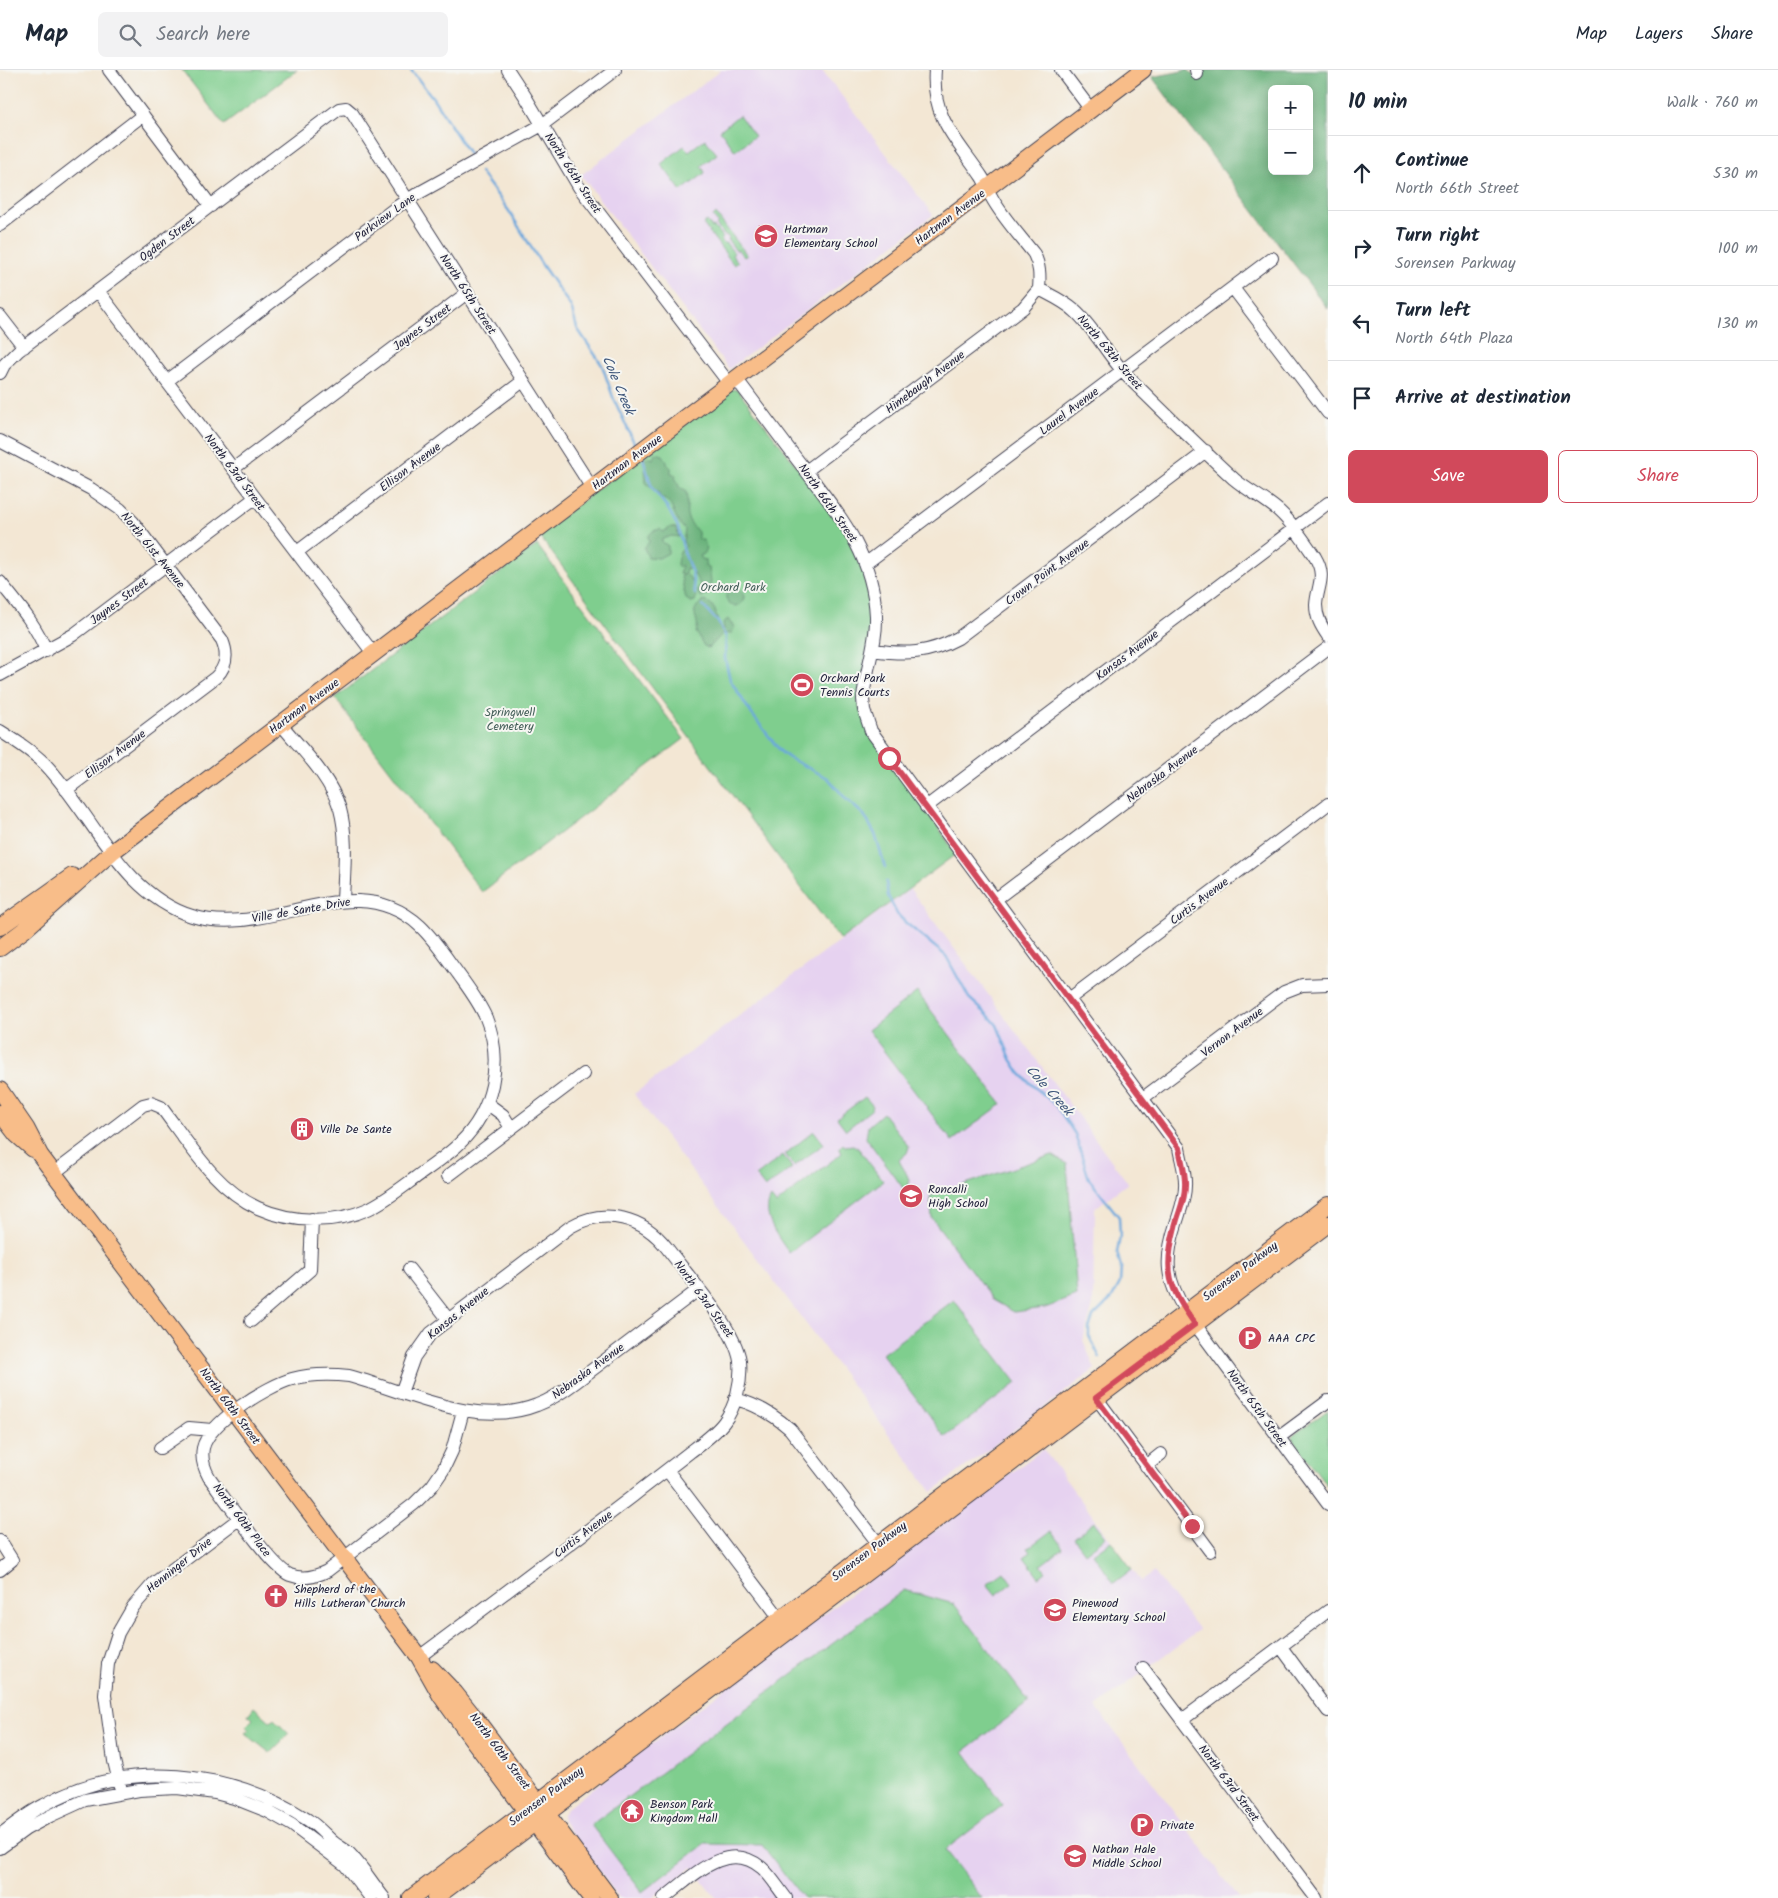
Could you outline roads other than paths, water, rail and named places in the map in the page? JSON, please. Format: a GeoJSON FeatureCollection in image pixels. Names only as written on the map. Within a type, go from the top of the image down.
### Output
{"type":"FeatureCollection","features":[{"type":"Feature","properties":{"kind":"main road","name":"Hartman Avenue"},"geometry":{"type":"LineString","coordinates":[[0,948],[24,930],[112,852],[1143,70]]}},
{"type":"Feature","properties":{"kind":"main road","name":"Hartman Avenue"},"geometry":{"type":"LineString","coordinates":[[0,927],[58,885],[112,852]]}},
{"type":"Feature","properties":{"kind":"main road","name":"North 60th Street"},"geometry":{"type":"LineString","coordinates":[[0,1090],[26,1128],[40,1155]]}},
{"type":"Feature","properties":{"kind":"main road","name":"North 60th Street"},"geometry":{"type":"LineString","coordinates":[[0,1113],[18,1135],[40,1155],[54,1173],[419,1657],[441,1696],[536,1812],[610,1898]]}},
{"type":"Feature","properties":{"kind":"main road","name":"Sorensen Parkway"},"geometry":{"type":"LineString","coordinates":[[1191,1318],[1328,1205]]}},
{"type":"Feature","properties":{"kind":"main road","name":"Sorensen Parkway"},"geometry":{"type":"LineString","coordinates":[[411,1898],[536,1812],[1191,1318],[1328,1224]]}},
{"type":"Feature","properties":{"kind":"main road","name":"North 60th Street"},"geometry":{"type":"LineString","coordinates":[[536,1812],[591,1898]]}},
{"type":"Feature","properties":{"kind":"main road","name":"Sorensen Parkway"},"geometry":{"type":"LineString","coordinates":[[435,1898],[536,1812]]}},
{"type":"Feature","properties":{"kind":"street"},"geometry":{"type":"LineString","coordinates":[[109,70],[210,206]]}},
{"type":"Feature","properties":{"kind":"street","name":"North 66th Street"},"geometry":{"type":"LineString","coordinates":[[508,70],[579,187],[724,378],[741,385],[844,521],[854,537],[866,564],[875,607],[873,650],[864,690],[865,716],[870,731],[1179,1148],[1185,1178],[1184,1200],[1175,1226],[1168,1259],[1171,1285],[1191,1318]]}},
{"type":"Feature","properties":{"kind":"street","name":"Parkview Lane"},"geometry":{"type":"LineString","coordinates":[[167,381],[407,200],[542,125],[615,70]]}},
{"type":"Feature","properties":{"kind":"street"},"geometry":{"type":"LineString","coordinates":[[935,70],[935,92],[943,121],[983,179],[992,199],[1038,261],[1040,273],[1039,289]]}},
{"type":"Feature","properties":{"kind":"street"},"geometry":{"type":"LineString","coordinates":[[1061,70],[1091,110]]}},
{"type":"Feature","properties":{"kind":"street","name":"North 65th Street"},"geometry":{"type":"LineString","coordinates":[[339,109],[346,108],[352,113],[592,488]]}},
{"type":"Feature","properties":{"kind":"street","name":"Ogden Street"},"geometry":{"type":"LineString","coordinates":[[0,373],[10,358],[24,347],[339,109]]}},
{"type":"Feature","properties":{"kind":"street"},"geometry":{"type":"LineString","coordinates":[[0,225],[143,115]]}},
{"type":"Feature","properties":{"kind":"street","name":"Laurel Avenue"},"geometry":{"type":"LineString","coordinates":[[866,564],[1272,258]]}},
{"type":"Feature","properties":{"kind":"street"},"geometry":{"type":"LineString","coordinates":[[1232,288],[1328,413]]}},
{"type":"Feature","properties":{"kind":"street","name":"North 68th Street"},"geometry":{"type":"LineString","coordinates":[[1039,289],[1058,299],[1076,312],[1123,371],[1242,485],[1281,513],[1319,566],[1321,581],[1316,605],[1317,615],[1322,628],[1328,636]]}},
{"type":"Feature","properties":{"kind":"street","name":"Himebaugh Avenue"},"geometry":{"type":"LineString","coordinates":[[806,471],[1023,308],[1039,289]]}},
{"type":"Feature","properties":{"kind":"street","name":"North 63rd Street"},"geometry":{"type":"LineString","coordinates":[[98,291],[373,654]]}},
{"type":"Feature","properties":{"kind":"street","name":"Jaynes Street"},"geometry":{"type":"LineString","coordinates":[[233,469],[467,292]]}},
{"type":"Feature","properties":{"kind":"street"},"geometry":{"type":"LineString","coordinates":[[0,316],[24,347]]}},
{"type":"Feature","properties":{"kind":"street","name":"Ellison Avenue"},"geometry":{"type":"LineString","coordinates":[[296,552],[523,381]]}},
{"type":"Feature","properties":{"kind":"street","name":"North 61st Avenue"},"geometry":{"type":"LineString","coordinates":[[0,441],[107,499],[133,522],[222,640],[227,656]]}},
{"type":"Feature","properties":{"kind":"street","name":"Crown Point Avenue"},"geometry":{"type":"LineString","coordinates":[[873,650],[896,654],[918,653],[938,648],[958,638],[1206,451]]}},
{"type":"Feature","properties":{"kind":"street","name":"Jaynes Street"},"geometry":{"type":"LineString","coordinates":[[0,675],[73,635],[255,498]]}},
{"type":"Feature","properties":{"kind":"street","name":"Kansas Avenue"},"geometry":{"type":"LineString","coordinates":[[926,806],[1328,503]]}},
{"type":"Feature","properties":{"kind":"street"},"geometry":{"type":"LineString","coordinates":[[0,582],[20,607],[38,634],[46,651]]}},
{"type":"Feature","properties":{"kind":"street","name":"Nebraska Avenue"},"geometry":{"type":"LineString","coordinates":[[996,899],[1328,648]]}},
{"type":"Feature","properties":{"kind":"street","name":"Ellison Avenue"},"geometry":{"type":"LineString","coordinates":[[66,790],[216,677],[225,666],[227,656]]}},
{"type":"Feature","properties":{"kind":"street"},"geometry":{"type":"LineString","coordinates":[[280,724],[323,776],[339,808],[344,838],[343,901]]}},
{"type":"Feature","properties":{"kind":"street","name":"Ville de Sante Drive"},"geometry":{"type":"LineString","coordinates":[[0,731],[36,755],[66,790],[132,877],[152,896],[177,910],[202,919],[223,922],[245,921],[343,901],[368,901],[383,904],[408,916],[426,932],[473,994],[485,1016],[493,1046],[493,1077],[488,1104],[459,1144],[394,1194],[359,1213],[330,1219],[312,1219],[292,1218],[258,1208],[233,1193],[210,1170],[162,1107],[151,1103],[143,1105],[54,1173]]}},
{"type":"Feature","properties":{"kind":"street","name":"Curtis Avenue"},"geometry":{"type":"LineString","coordinates":[[1069,999],[1328,804]]}},
{"type":"Feature","properties":{"kind":"street","name":"Vernon Avenue"},"geometry":{"type":"LineString","coordinates":[[1143,1098],[1284,992],[1302,985],[1328,984]]}},
{"type":"Feature","properties":{"kind":"street"},"geometry":{"type":"LineString","coordinates":[[448,1176],[583,1074]]}},
{"type":"Feature","properties":{"kind":"street"},"geometry":{"type":"LineString","coordinates":[[488,1104],[503,1116],[511,1128]]}},
{"type":"Feature","properties":{"kind":"street","name":"North 63rd Street"},"geometry":{"type":"LineString","coordinates":[[616,1216],[639,1223],[656,1235],[727,1328],[737,1348],[740,1374],[735,1399]]}},
{"type":"Feature","properties":{"kind":"street","name":"Kansas Avenue"},"geometry":{"type":"LineString","coordinates":[[401,1392],[409,1366],[418,1348],[431,1332],[570,1227],[592,1217],[616,1216]]}},
{"type":"Feature","properties":{"kind":"street"},"geometry":{"type":"LineString","coordinates":[[251,1321],[310,1270],[312,1219]]}},
{"type":"Feature","properties":{"kind":"street"},"geometry":{"type":"LineString","coordinates":[[409,1268],[448,1319]]}},
{"type":"Feature","properties":{"kind":"street","name":"Nebraska Avenue"},"geometry":{"type":"LineString","coordinates":[[401,1392],[463,1410],[484,1414],[507,1413],[527,1409],[546,1401],[576,1382],[698,1290]]}},
{"type":"Feature","properties":{"kind":"street","name":"North 65th Street"},"geometry":{"type":"LineString","coordinates":[[1191,1318],[1328,1504]]}},
{"type":"Feature","properties":{"kind":"street"},"geometry":{"type":"LineString","coordinates":[[234,1412],[273,1386],[292,1379],[313,1375],[349,1376],[401,1392]]}},
{"type":"Feature","properties":{"kind":"street"},"geometry":{"type":"LineString","coordinates":[[1092,1392],[1210,1551]]}},
{"type":"Feature","properties":{"kind":"street"},"geometry":{"type":"LineString","coordinates":[[735,1399],[771,1414],[790,1429],[883,1550]]}},
{"type":"Feature","properties":{"kind":"street","name":"Curtis Avenue"},"geometry":{"type":"LineString","coordinates":[[419,1657],[667,1470],[718,1429],[731,1410],[735,1399]]}},
{"type":"Feature","properties":{"kind":"street"},"geometry":{"type":"LineString","coordinates":[[1278,1438],[1328,1401]]}},
{"type":"Feature","properties":{"kind":"street"},"geometry":{"type":"LineString","coordinates":[[344,1558],[414,1504],[432,1486],[443,1470],[452,1451],[463,1410]]}},
{"type":"Feature","properties":{"kind":"street","name":"North 60th Place"},"geometry":{"type":"LineString","coordinates":[[234,1412],[212,1430],[203,1448],[203,1461],[206,1471],[240,1518],[274,1563],[290,1575],[301,1578],[311,1577],[327,1570],[344,1558]]}},
{"type":"Feature","properties":{"kind":"street"},"geometry":{"type":"LineString","coordinates":[[160,1448],[189,1428],[212,1430]]}},
{"type":"Feature","properties":{"kind":"street"},"geometry":{"type":"LineString","coordinates":[[1146,1466],[1161,1454]]}},
{"type":"Feature","properties":{"kind":"street"},"geometry":{"type":"LineString","coordinates":[[667,1470],[784,1625]]}},
{"type":"Feature","properties":{"kind":"street","name":"Henninger Drive"},"geometry":{"type":"LineString","coordinates":[[121,1793],[114,1761],[105,1694],[108,1664],[118,1633],[134,1607],[153,1584],[240,1518]]}},
{"type":"Feature","properties":{"kind":"street"},"geometry":{"type":"LineString","coordinates":[[0,1541],[12,1560],[0,1570]]}},
{"type":"Feature","properties":{"kind":"street"},"geometry":{"type":"LineString","coordinates":[[1182,1720],[1328,1611]]}},
{"type":"Feature","properties":{"kind":"street"},"geometry":{"type":"LineString","coordinates":[[1280,1647],[1328,1710]]}},
{"type":"Feature","properties":{"kind":"street","name":"North 63rd Street"},"geometry":{"type":"LineString","coordinates":[[1143,1668],[1316,1898]]}},
{"type":"Feature","properties":{"kind":"street"},"geometry":{"type":"LineString","coordinates":[[0,1835],[45,1804],[98,1783],[153,1775],[180,1776],[224,1782],[261,1796],[309,1820],[348,1853],[384,1898]]}},
{"type":"Feature","properties":{"kind":"street"},"geometry":{"type":"LineString","coordinates":[[0,1848],[26,1829],[85,1800],[121,1793],[177,1788],[215,1793],[267,1811],[292,1825],[345,1865],[371,1898]]}},
{"type":"Feature","properties":{"kind":"street"},"geometry":{"type":"LineString","coordinates":[[664,1898],[712,1862],[729,1857],[747,1859],[758,1865],[766,1872],[786,1898]]}},
{"type":"Feature","properties":{"kind":"waterway","name":"Cole Creek"},"geometry":{"type":"LineString","coordinates":[[411,70],[433,98],[469,154]]}},
{"type":"Feature","properties":{"kind":"waterway","name":"Cole Creek"},"geometry":{"type":"LineString","coordinates":[[480,172],[509,211],[542,265],[571,307],[577,328],[602,365],[613,397],[636,447]]}},
{"type":"Feature","properties":{"kind":"waterway","name":"Cole Creek"},"geometry":{"type":"LineString","coordinates":[[643,458],[652,488],[667,507],[678,527],[684,552],[692,573],[695,594]]}},
{"type":"Feature","properties":{"kind":"waterway","name":"Cole Creek"},"geometry":{"type":"LineString","coordinates":[[703,606],[718,622],[726,637],[725,658],[730,680],[751,713],[781,752],[828,778],[846,799],[864,815],[875,834],[885,867]]}},
{"type":"Feature","properties":{"kind":"waterway","name":"Cole Creek"},"geometry":{"type":"LineString","coordinates":[[886,882],[888,896],[897,914],[946,956],[969,998],[997,1025],[1011,1059],[1020,1073],[1057,1107],[1075,1134],[1089,1179],[1119,1217],[1120,1236],[1117,1252],[1121,1267],[1120,1283],[1112,1298],[1093,1317],[1089,1328],[1089,1336],[1100,1358]]}},
{"type":"Feature","properties":{"kind":"place","name":"Hartman Elementary School"},"geometry":{"type":"Point","coordinates":[766,236]}},
{"type":"Feature","properties":{"kind":"place","name":"Orchard Park Tennis Courts"},"geometry":{"type":"Point","coordinates":[802,685]}},
{"type":"Feature","properties":{"kind":"place","name":"Ville De Sante"},"geometry":{"type":"Point","coordinates":[302,1129]}},
{"type":"Feature","properties":{"kind":"place","name":"Roncalli High School"},"geometry":{"type":"Point","coordinates":[911,1196]}},
{"type":"Feature","properties":{"kind":"place","name":"AAA CPC"},"geometry":{"type":"Point","coordinates":[1250,1338]}},
{"type":"Feature","properties":{"kind":"place","name":"Shepherd of the Hills Lutheran Church"},"geometry":{"type":"Point","coordinates":[276,1596]}},
{"type":"Feature","properties":{"kind":"place","name":"Pinewood Elementary School"},"geometry":{"type":"Point","coordinates":[1055,1610]}},
{"type":"Feature","properties":{"kind":"place","name":"Benson Park Kingdom Hall"},"geometry":{"type":"Point","coordinates":[632,1811]}},
{"type":"Feature","properties":{"kind":"place","name":"Private"},"geometry":{"type":"Point","coordinates":[1142,1825]}},
{"type":"Feature","properties":{"kind":"place","name":"Nathan Hale Middle School"},"geometry":{"type":"Point","coordinates":[1075,1856]}},
{"type":"Feature","properties":{"kind":"park label","name":"Orchard Park"},"geometry":{"type":"Point","coordinates":[733,587]}},
{"type":"Feature","properties":{"kind":"park label","name":"Springwell Cemetery"},"geometry":{"type":"Point","coordinates":[510,719]}}]}
